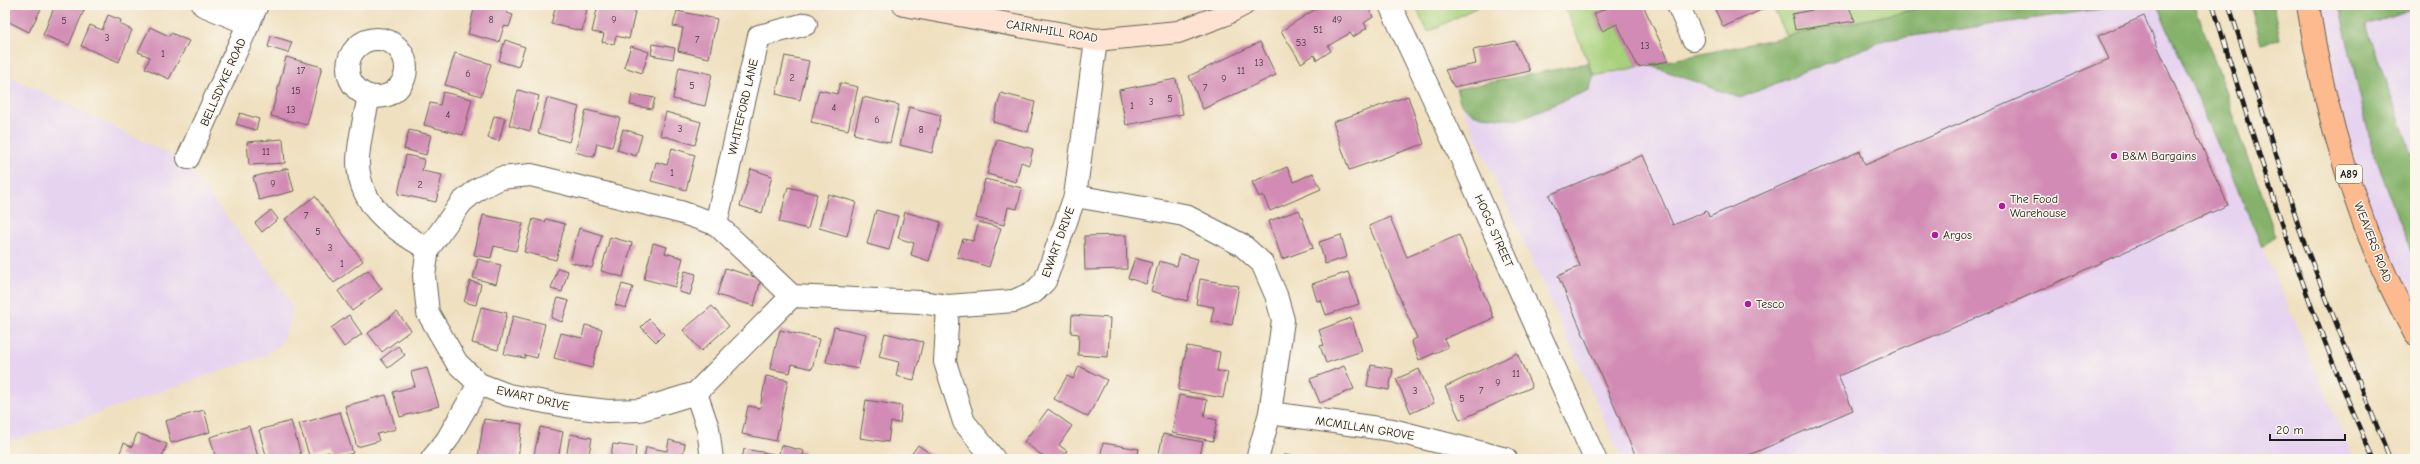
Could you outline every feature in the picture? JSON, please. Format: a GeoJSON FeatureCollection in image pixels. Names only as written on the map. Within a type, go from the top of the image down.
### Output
{"type":"FeatureCollection","features":[{"type":"Feature","properties":{"kind":"main road","name":"CAIRNHILL ROAD"},"geometry":{"type":"LineString","coordinates":[[904,5],[1096,40],[1178,32],[1224,15],[1243,5]]}},
{"type":"Feature","properties":{"kind":"main road","name":"WEAVERS ROAD"},"geometry":{"type":"LineString","coordinates":[[2308,5],[2326,94],[2358,203],[2394,297],[2415,334]]}},
{"type":"Feature","properties":{"kind":"street"},"geometry":{"type":"LineString","coordinates":[[203,5],[253,14]]}},
{"type":"Feature","properties":{"kind":"street","name":"HOGG STREET"},"geometry":{"type":"LineString","coordinates":[[1390,5],[1464,164],[1595,459]]}},
{"type":"Feature","properties":{"kind":"street"},"geometry":{"type":"LineString","coordinates":[[1678,5],[1693,39]]}},
{"type":"Feature","properties":{"kind":"street","name":"BELLSDYKE ROAD"},"geometry":{"type":"LineString","coordinates":[[188,158],[253,14]]}},
{"type":"Feature","properties":{"kind":"street","name":"WHITEFORD LANE"},"geometry":{"type":"LineString","coordinates":[[716,224],[759,36],[806,24]]}},
{"type":"Feature","properties":{"kind":"street","name":"EWART DRIVE"},"geometry":{"type":"LineString","coordinates":[[792,296],[696,393],[640,410],[607,411],[566,406],[508,394],[479,384],[457,363],[428,313],[424,276],[428,249],[462,202],[478,189],[501,178],[531,175],[680,212],[716,224],[792,296],[920,302],[948,306],[1014,301],[1034,292],[1045,281],[1075,196],[1096,40]]}},
{"type":"Feature","properties":{"kind":"street"},"geometry":{"type":"LineString","coordinates":[[369,96],[358,162],[361,181],[378,214],[398,232],[428,249]]}},
{"type":"Feature","properties":{"kind":"street"},"geometry":{"type":"LineString","coordinates":[[1075,196],[1184,215],[1242,245],[1262,263],[1276,294],[1283,320],[1270,413],[1258,459]]}},
{"type":"Feature","properties":{"kind":"street"},"geometry":{"type":"LineString","coordinates":[[948,306],[944,362],[964,422],[994,459]]}},
{"type":"Feature","properties":{"kind":"street"},"geometry":{"type":"LineString","coordinates":[[432,459],[447,440],[479,384]]}},
{"type":"Feature","properties":{"kind":"street"},"geometry":{"type":"LineString","coordinates":[[696,393],[708,428],[712,459]]}},
{"type":"Feature","properties":{"kind":"street","name":"MCMILLAN GROVE"},"geometry":{"type":"LineString","coordinates":[[1270,413],[1392,430],[1506,459]]}},
{"type":"Feature","properties":{"kind":"shaded area"},"geometry":{"type":"Polygon","coordinates":[[[1936,5],[2157,5],[2354,459],[1622,459],[1461,104],[1936,5]]]}},
{"type":"Feature","properties":{"kind":"shaded area"},"geometry":{"type":"Polygon","coordinates":[[[2308,5],[2415,5],[2415,334],[2358,203],[2308,5]]]}},
{"type":"Feature","properties":{"kind":"shaded area"},"geometry":{"type":"Polygon","coordinates":[[[5,74],[165,152],[184,163],[265,265],[287,297],[292,308],[291,319],[284,338],[277,347],[264,356],[78,420],[5,443],[5,74]]]}},
{"type":"Feature","properties":{"kind":"green space"},"geometry":{"type":"Polygon","coordinates":[[[1415,5],[1481,5],[1428,32],[1415,5]]]}},
{"type":"Feature","properties":{"kind":"green space"},"geometry":{"type":"Polygon","coordinates":[[[1564,5],[1608,5],[1609,7],[1594,14],[1602,31],[1617,24],[1638,67],[1594,76],[1564,5]]]}},
{"type":"Feature","properties":{"kind":"green space"},"geometry":{"type":"Polygon","coordinates":[[[1772,5],[1936,5],[1787,36],[1772,5]]]}},
{"type":"Feature","properties":{"kind":"green space"},"geometry":{"type":"Polygon","coordinates":[[[1935,5],[2127,5],[1885,40],[1740,98],[1649,65],[1935,5]]]}},
{"type":"Feature","properties":{"kind":"green space"},"geometry":{"type":"Polygon","coordinates":[[[2157,5],[2195,5],[2276,237],[2262,246],[2157,5]]]}},
{"type":"Feature","properties":{"kind":"green space"},"geometry":{"type":"Polygon","coordinates":[[[2250,5],[2273,5],[2280,40],[2261,43],[2250,5]]]}},
{"type":"Feature","properties":{"kind":"green space"},"geometry":{"type":"Polygon","coordinates":[[[2339,5],[2415,5],[2415,8],[2366,25],[2415,164],[2415,258],[2393,205],[2371,144],[2339,5]]]}},
{"type":"Feature","properties":{"kind":"green space"},"geometry":{"type":"Polygon","coordinates":[[[1588,63],[1594,76],[1589,90],[1517,120],[1475,115],[1461,104],[1456,89],[1588,63]]]}},
{"type":"Feature","properties":{"kind":"building"},"geometry":{"type":"Polygon","coordinates":[[[11,5],[43,5],[29,32],[5,20],[11,5]]]}},
{"type":"Feature","properties":{"kind":"building"},"geometry":{"type":"Polygon","coordinates":[[[55,5],[79,5],[85,8],[69,45],[43,35],[55,5]]]}},
{"type":"Feature","properties":{"kind":"building"},"geometry":{"type":"Polygon","coordinates":[[[475,5],[509,5],[507,13],[513,15],[509,27],[504,26],[499,42],[468,34],[475,5]]]}},
{"type":"Feature","properties":{"kind":"building"},"geometry":{"type":"Polygon","coordinates":[[[556,5],[588,5],[582,31],[551,24],[556,5]]]}},
{"type":"Feature","properties":{"kind":"building"},"geometry":{"type":"Polygon","coordinates":[[[598,5],[624,5],[636,8],[629,39],[616,36],[614,44],[602,42],[604,34],[592,32],[598,5]]]}},
{"type":"Feature","properties":{"kind":"building"},"geometry":{"type":"Polygon","coordinates":[[[1322,5],[1367,5],[1373,17],[1364,23],[1367,28],[1353,37],[1350,33],[1328,46],[1331,51],[1317,60],[1314,55],[1301,63],[1281,31],[1322,5]]]}},
{"type":"Feature","properties":{"kind":"building"},"geometry":{"type":"Polygon","coordinates":[[[1613,5],[1643,5],[1669,61],[1638,67],[1617,24],[1602,31],[1594,14],[1613,5]]]}},
{"type":"Feature","properties":{"kind":"building"},"geometry":{"type":"Polygon","coordinates":[[[1713,5],[1772,5],[1723,27],[1713,5]]]}},
{"type":"Feature","properties":{"kind":"building"},"geometry":{"type":"Polygon","coordinates":[[[1838,5],[1848,5],[1855,21],[1795,30],[1792,14],[1838,5]]]}},
{"type":"Feature","properties":{"kind":"building"},"geometry":{"type":"Polygon","coordinates":[[[677,11],[717,19],[709,58],[678,51],[683,28],[673,26],[677,11]]]}},
{"type":"Feature","properties":{"kind":"building"},"geometry":{"type":"Polygon","coordinates":[[[108,15],[121,20],[120,24],[132,30],[119,62],[81,46],[90,25],[102,30],[108,15]]]}},
{"type":"Feature","properties":{"kind":"building"},"geometry":{"type":"Polygon","coordinates":[[[2144,16],[2228,205],[2005,306],[1838,376],[1853,410],[1740,459],[1637,459],[1558,276],[1580,266],[1549,195],[1643,155],[1673,225],[1707,211],[1709,217],[1860,151],[1865,165],[2109,59],[2098,36],[2144,16]]]}},
{"type":"Feature","properties":{"kind":"building"},"geometry":{"type":"Polygon","coordinates":[[[150,27],[169,36],[171,33],[189,41],[169,79],[145,68],[150,57],[138,52],[150,27]]]}},
{"type":"Feature","properties":{"kind":"building"},"geometry":{"type":"Polygon","coordinates":[[[271,36],[292,42],[288,53],[268,47],[271,36]]]}},
{"type":"Feature","properties":{"kind":"building"},"geometry":{"type":"Polygon","coordinates":[[[505,40],[525,47],[518,67],[499,61],[505,40]]]}},
{"type":"Feature","properties":{"kind":"building"},"geometry":{"type":"Polygon","coordinates":[[[1515,41],[1530,71],[1454,87],[1445,70],[1476,64],[1473,50],[1515,41]]]}},
{"type":"Feature","properties":{"kind":"building"},"geometry":{"type":"Polygon","coordinates":[[[1260,42],[1276,75],[1203,109],[1189,76],[1260,42]]]}},
{"type":"Feature","properties":{"kind":"building"},"geometry":{"type":"Polygon","coordinates":[[[653,44],[675,48],[673,59],[651,55],[653,44]]]}},
{"type":"Feature","properties":{"kind":"building"},"geometry":{"type":"Polygon","coordinates":[[[631,46],[649,52],[642,73],[624,67],[631,46]]]}},
{"type":"Feature","properties":{"kind":"building"},"geometry":{"type":"Polygon","coordinates":[[[455,53],[491,64],[481,96],[445,85],[455,53]]]}},
{"type":"Feature","properties":{"kind":"building"},"geometry":{"type":"Polygon","coordinates":[[[785,56],[809,61],[800,100],[776,94],[785,56]]]}},
{"type":"Feature","properties":{"kind":"building"},"geometry":{"type":"Polygon","coordinates":[[[286,57],[322,67],[307,125],[271,116],[286,57]]]}},
{"type":"Feature","properties":{"kind":"building"},"geometry":{"type":"Polygon","coordinates":[[[679,67],[712,74],[705,106],[673,99],[679,67]]]}},
{"type":"Feature","properties":{"kind":"building"},"geometry":{"type":"Polygon","coordinates":[[[1176,79],[1183,114],[1126,125],[1119,90],[1176,79]]]}},
{"type":"Feature","properties":{"kind":"building"},"geometry":{"type":"Polygon","coordinates":[[[840,83],[858,87],[848,130],[811,122],[819,90],[837,94],[840,83]]]}},
{"type":"Feature","properties":{"kind":"building"},"geometry":{"type":"Polygon","coordinates":[[[518,90],[539,96],[530,131],[509,125],[518,90]]]}},
{"type":"Feature","properties":{"kind":"building"},"geometry":{"type":"Polygon","coordinates":[[[443,92],[472,99],[463,135],[424,125],[430,103],[440,105],[443,92]]]}},
{"type":"Feature","properties":{"kind":"building"},"geometry":{"type":"Polygon","coordinates":[[[1001,93],[1035,102],[1028,132],[993,122],[1001,93]]]}},
{"type":"Feature","properties":{"kind":"building"},"geometry":{"type":"Polygon","coordinates":[[[632,94],[655,98],[652,109],[630,105],[632,94]]]}},
{"type":"Feature","properties":{"kind":"building"},"geometry":{"type":"Polygon","coordinates":[[[1408,96],[1424,144],[1349,170],[1333,122],[1408,96]]]}},
{"type":"Feature","properties":{"kind":"building"},"geometry":{"type":"Polygon","coordinates":[[[863,97],[899,105],[890,143],[854,134],[863,97]]]}},
{"type":"Feature","properties":{"kind":"building"},"geometry":{"type":"Polygon","coordinates":[[[547,98],[579,107],[569,142],[538,133],[547,98]]]}},
{"type":"Feature","properties":{"kind":"building"},"geometry":{"type":"Polygon","coordinates":[[[909,107],[941,115],[932,153],[900,145],[909,107]]]}},
{"type":"Feature","properties":{"kind":"building"},"geometry":{"type":"Polygon","coordinates":[[[586,110],[620,118],[612,147],[597,143],[594,157],[575,152],[586,110]]]}},
{"type":"Feature","properties":{"kind":"building"},"geometry":{"type":"Polygon","coordinates":[[[666,112],[701,122],[695,145],[660,135],[666,112]]]}},
{"type":"Feature","properties":{"kind":"building"},"geometry":{"type":"Polygon","coordinates":[[[240,113],[259,119],[256,130],[236,124],[240,113]]]}},
{"type":"Feature","properties":{"kind":"building"},"geometry":{"type":"Polygon","coordinates":[[[494,116],[505,118],[499,141],[488,138],[494,116]]]}},
{"type":"Feature","properties":{"kind":"building"},"geometry":{"type":"Polygon","coordinates":[[[623,129],[642,135],[636,156],[617,150],[623,129]]]}},
{"type":"Feature","properties":{"kind":"building"},"geometry":{"type":"Polygon","coordinates":[[[409,130],[431,135],[426,155],[404,149],[409,130]]]}},
{"type":"Feature","properties":{"kind":"building"},"geometry":{"type":"Polygon","coordinates":[[[283,139],[285,163],[249,165],[247,142],[283,139]]]}},
{"type":"Feature","properties":{"kind":"building"},"geometry":{"type":"Polygon","coordinates":[[[997,139],[1033,149],[1029,165],[1021,162],[1016,182],[987,174],[997,139]]]}},
{"type":"Feature","properties":{"kind":"building"},"geometry":{"type":"Polygon","coordinates":[[[672,148],[695,155],[686,190],[651,181],[656,162],[667,165],[672,148]]]}},
{"type":"Feature","properties":{"kind":"building"},"geometry":{"type":"Polygon","coordinates":[[[406,155],[424,159],[422,171],[442,175],[436,202],[398,194],[406,155]]]}},
{"type":"Feature","properties":{"kind":"building"},"geometry":{"type":"Polygon","coordinates":[[[1287,167],[1294,182],[1313,173],[1321,189],[1270,211],[1263,195],[1259,197],[1252,182],[1287,167]]]}},
{"type":"Feature","properties":{"kind":"building"},"geometry":{"type":"Polygon","coordinates":[[[288,168],[294,191],[259,200],[253,177],[288,168]]]}},
{"type":"Feature","properties":{"kind":"building"},"geometry":{"type":"Polygon","coordinates":[[[751,169],[772,176],[762,213],[740,206],[751,169]]]}},
{"type":"Feature","properties":{"kind":"building"},"geometry":{"type":"Polygon","coordinates":[[[985,179],[1022,188],[1017,209],[1008,207],[1004,225],[976,218],[985,179]]]}},
{"type":"Feature","properties":{"kind":"building"},"geometry":{"type":"Polygon","coordinates":[[[788,187],[817,194],[808,229],[779,222],[788,187]]]}},
{"type":"Feature","properties":{"kind":"building"},"geometry":{"type":"Polygon","coordinates":[[[828,194],[856,202],[847,236],[819,228],[828,194]]]}},
{"type":"Feature","properties":{"kind":"building"},"geometry":{"type":"Polygon","coordinates":[[[315,196],[363,261],[334,283],[285,219],[315,196]]]}},
{"type":"Feature","properties":{"kind":"building"},"geometry":{"type":"Polygon","coordinates":[[[271,210],[278,219],[262,232],[255,223],[271,210]]]}},
{"type":"Feature","properties":{"kind":"building"},"geometry":{"type":"Polygon","coordinates":[[[876,210],[898,216],[889,250],[867,244],[876,210]]]}},
{"type":"Feature","properties":{"kind":"building"},"geometry":{"type":"Polygon","coordinates":[[[1299,210],[1313,248],[1282,259],[1269,221],[1299,210]]]}},
{"type":"Feature","properties":{"kind":"building"},"geometry":{"type":"Polygon","coordinates":[[[905,212],[941,222],[929,261],[911,255],[914,243],[898,238],[905,212]]]}},
{"type":"Feature","properties":{"kind":"building"},"geometry":{"type":"Polygon","coordinates":[[[483,215],[523,223],[516,251],[494,246],[491,258],[474,255],[483,215]]]}},
{"type":"Feature","properties":{"kind":"building"},"geometry":{"type":"Polygon","coordinates":[[[1390,217],[1407,257],[1459,235],[1494,318],[1444,339],[1448,347],[1419,360],[1411,341],[1417,338],[1369,226],[1390,217]]]}},
{"type":"Feature","properties":{"kind":"building"},"geometry":{"type":"Polygon","coordinates":[[[533,219],[545,222],[546,219],[565,224],[556,260],[524,252],[533,219]]]}},
{"type":"Feature","properties":{"kind":"building"},"geometry":{"type":"Polygon","coordinates":[[[979,222],[1001,228],[989,267],[957,257],[963,239],[973,241],[979,222]]]}},
{"type":"Feature","properties":{"kind":"building"},"geometry":{"type":"Polygon","coordinates":[[[579,228],[602,235],[592,268],[570,262],[579,228]]]}},
{"type":"Feature","properties":{"kind":"building"},"geometry":{"type":"Polygon","coordinates":[[[1126,235],[1127,269],[1085,270],[1084,236],[1126,235]]]}},
{"type":"Feature","properties":{"kind":"building"},"geometry":{"type":"Polygon","coordinates":[[[1341,235],[1347,257],[1325,264],[1319,242],[1341,235]]]}},
{"type":"Feature","properties":{"kind":"building"},"geometry":{"type":"Polygon","coordinates":[[[610,237],[632,243],[623,277],[601,271],[610,237]]]}},
{"type":"Feature","properties":{"kind":"building"},"geometry":{"type":"Polygon","coordinates":[[[653,243],[667,247],[665,253],[683,258],[675,287],[644,279],[653,243]]]}},
{"type":"Feature","properties":{"kind":"building"},"geometry":{"type":"Polygon","coordinates":[[[1180,254],[1198,259],[1187,301],[1151,291],[1159,261],[1177,266],[1180,254]]]}},
{"type":"Feature","properties":{"kind":"building"},"geometry":{"type":"Polygon","coordinates":[[[1135,258],[1152,263],[1146,284],[1128,278],[1135,258]]]}},
{"type":"Feature","properties":{"kind":"building"},"geometry":{"type":"Polygon","coordinates":[[[478,259],[501,265],[496,284],[473,278],[478,259]]]}},
{"type":"Feature","properties":{"kind":"building"},"geometry":{"type":"Polygon","coordinates":[[[558,268],[568,271],[562,292],[551,289],[558,268]]]}},
{"type":"Feature","properties":{"kind":"building"},"geometry":{"type":"Polygon","coordinates":[[[725,268],[761,279],[754,306],[717,295],[725,268]]]}},
{"type":"Feature","properties":{"kind":"building"},"geometry":{"type":"Polygon","coordinates":[[[368,270],[382,289],[352,311],[338,291],[368,270]]]}},
{"type":"Feature","properties":{"kind":"building"},"geometry":{"type":"Polygon","coordinates":[[[685,271],[696,274],[690,295],[679,292],[685,271]]]}},
{"type":"Feature","properties":{"kind":"building"},"geometry":{"type":"Polygon","coordinates":[[[1348,272],[1359,304],[1326,315],[1321,300],[1317,301],[1312,284],[1348,272]]]}},
{"type":"Feature","properties":{"kind":"building"},"geometry":{"type":"Polygon","coordinates":[[[1200,279],[1239,286],[1232,325],[1211,321],[1214,307],[1196,304],[1200,279]]]}},
{"type":"Feature","properties":{"kind":"building"},"geometry":{"type":"Polygon","coordinates":[[[470,281],[481,284],[476,305],[464,302],[470,281]]]}},
{"type":"Feature","properties":{"kind":"building"},"geometry":{"type":"Polygon","coordinates":[[[622,284],[633,287],[626,308],[615,305],[622,284]]]}},
{"type":"Feature","properties":{"kind":"building"},"geometry":{"type":"Polygon","coordinates":[[[558,298],[569,301],[562,322],[551,318],[558,298]]]}},
{"type":"Feature","properties":{"kind":"building"},"geometry":{"type":"Polygon","coordinates":[[[712,306],[729,326],[701,351],[683,330],[712,306]]]}},
{"type":"Feature","properties":{"kind":"building"},"geometry":{"type":"Polygon","coordinates":[[[481,307],[507,313],[498,350],[472,343],[481,307]]]}},
{"type":"Feature","properties":{"kind":"building"},"geometry":{"type":"Polygon","coordinates":[[[397,312],[411,330],[382,352],[368,333],[397,312]]]}},
{"type":"Feature","properties":{"kind":"building"},"geometry":{"type":"Polygon","coordinates":[[[349,315],[362,334],[344,347],[331,328],[349,315]]]}},
{"type":"Feature","properties":{"kind":"building"},"geometry":{"type":"Polygon","coordinates":[[[1072,315],[1110,318],[1108,357],[1078,355],[1079,334],[1071,333],[1072,315]]]}},
{"type":"Feature","properties":{"kind":"building"},"geometry":{"type":"Polygon","coordinates":[[[513,316],[545,324],[537,358],[525,355],[525,358],[504,354],[513,316]]]}},
{"type":"Feature","properties":{"kind":"building"},"geometry":{"type":"Polygon","coordinates":[[[1351,318],[1362,351],[1326,363],[1320,346],[1324,345],[1319,330],[1351,318]]]}},
{"type":"Feature","properties":{"kind":"building"},"geometry":{"type":"Polygon","coordinates":[[[649,319],[664,334],[656,342],[641,327],[649,319]]]}},
{"type":"Feature","properties":{"kind":"building"},"geometry":{"type":"Polygon","coordinates":[[[585,325],[602,329],[592,368],[554,358],[561,333],[582,338],[585,325]]]}},
{"type":"Feature","properties":{"kind":"building"},"geometry":{"type":"Polygon","coordinates":[[[834,327],[866,334],[858,369],[826,362],[834,327]]]}},
{"type":"Feature","properties":{"kind":"building"},"geometry":{"type":"Polygon","coordinates":[[[780,330],[819,339],[812,369],[792,364],[790,373],[770,369],[780,330]]]}},
{"type":"Feature","properties":{"kind":"building"},"geometry":{"type":"Polygon","coordinates":[[[885,333],[923,342],[914,380],[896,376],[899,362],[879,357],[885,333]]]}},
{"type":"Feature","properties":{"kind":"building"},"geometry":{"type":"Polygon","coordinates":[[[398,346],[405,355],[388,368],[381,359],[398,346]]]}},
{"type":"Feature","properties":{"kind":"building"},"geometry":{"type":"Polygon","coordinates":[[[1187,346],[1220,352],[1217,371],[1228,372],[1223,398],[1178,390],[1187,346]]]}},
{"type":"Feature","properties":{"kind":"building"},"geometry":{"type":"Polygon","coordinates":[[[1517,353],[1532,387],[1460,420],[1445,387],[1517,353]]]}},
{"type":"Feature","properties":{"kind":"building"},"geometry":{"type":"Polygon","coordinates":[[[1371,365],[1393,369],[1389,390],[1367,386],[1371,365]]]}},
{"type":"Feature","properties":{"kind":"building"},"geometry":{"type":"Polygon","coordinates":[[[1079,366],[1107,380],[1088,417],[1054,399],[1067,376],[1073,379],[1079,366]]]}},
{"type":"Feature","properties":{"kind":"building"},"geometry":{"type":"Polygon","coordinates":[[[1344,366],[1354,389],[1320,403],[1310,379],[1344,366]]]}},
{"type":"Feature","properties":{"kind":"building"},"geometry":{"type":"Polygon","coordinates":[[[427,368],[439,406],[400,417],[393,392],[415,386],[411,372],[427,368]]]}},
{"type":"Feature","properties":{"kind":"building"},"geometry":{"type":"Polygon","coordinates":[[[1419,369],[1434,403],[1411,413],[1396,379],[1419,369]]]}},
{"type":"Feature","properties":{"kind":"building"},"geometry":{"type":"Polygon","coordinates":[[[766,376],[788,380],[776,441],[742,434],[748,406],[760,408],[766,376]]]}},
{"type":"Feature","properties":{"kind":"building"},"geometry":{"type":"Polygon","coordinates":[[[386,395],[396,429],[377,434],[379,441],[357,447],[345,406],[386,395]]]}},
{"type":"Feature","properties":{"kind":"building"},"geometry":{"type":"Polygon","coordinates":[[[1179,395],[1207,400],[1204,417],[1217,420],[1213,441],[1172,433],[1179,395]]]}},
{"type":"Feature","properties":{"kind":"building"},"geometry":{"type":"Polygon","coordinates":[[[866,400],[902,406],[900,423],[891,422],[888,442],[860,438],[866,400]]]}},
{"type":"Feature","properties":{"kind":"building"},"geometry":{"type":"Polygon","coordinates":[[[1048,409],[1072,426],[1059,445],[1067,451],[1061,459],[1047,459],[1024,442],[1048,409]]]}},
{"type":"Feature","properties":{"kind":"building"},"geometry":{"type":"Polygon","coordinates":[[[204,410],[210,432],[171,443],[165,421],[204,410]]]}},
{"type":"Feature","properties":{"kind":"building"},"geometry":{"type":"Polygon","coordinates":[[[340,412],[353,453],[333,459],[329,452],[310,458],[299,424],[340,412]]]}},
{"type":"Feature","properties":{"kind":"building"},"geometry":{"type":"Polygon","coordinates":[[[484,419],[522,424],[518,459],[478,457],[484,419]]]}},
{"type":"Feature","properties":{"kind":"building"},"geometry":{"type":"Polygon","coordinates":[[[291,421],[301,455],[290,459],[267,459],[259,430],[291,421]]]}},
{"type":"Feature","properties":{"kind":"building"},"geometry":{"type":"Polygon","coordinates":[[[249,426],[258,457],[216,459],[210,437],[249,426]]]}},
{"type":"Feature","properties":{"kind":"building"},"geometry":{"type":"Polygon","coordinates":[[[540,427],[563,432],[558,459],[533,459],[540,427]]]}},
{"type":"Feature","properties":{"kind":"building"},"geometry":{"type":"Polygon","coordinates":[[[137,433],[167,444],[161,459],[126,459],[119,455],[124,443],[132,447],[137,433]]]}},
{"type":"Feature","properties":{"kind":"building"},"geometry":{"type":"Polygon","coordinates":[[[570,434],[592,438],[588,459],[566,459],[570,434]]]}},
{"type":"Feature","properties":{"kind":"building"},"geometry":{"type":"Polygon","coordinates":[[[1163,434],[1203,442],[1199,459],[1158,459],[1163,434]]]}},
{"type":"Feature","properties":{"kind":"building"},"geometry":{"type":"Polygon","coordinates":[[[669,440],[685,444],[682,459],[644,459],[646,447],[667,451],[669,440]]]}},
{"type":"Feature","properties":{"kind":"building"},"geometry":{"type":"Polygon","coordinates":[[[1103,443],[1139,449],[1137,459],[1100,459],[1103,443]]]}},
{"type":"Feature","properties":{"kind":"building"},"geometry":{"type":"Polygon","coordinates":[[[613,444],[636,447],[635,459],[610,459],[613,444]]]}},
{"type":"Feature","properties":{"kind":"building"},"geometry":{"type":"Polygon","coordinates":[[[781,445],[804,451],[802,459],[778,458],[781,445]]]}},
{"type":"Feature","properties":{"kind":"building"},"geometry":{"type":"Polygon","coordinates":[[[918,445],[938,459],[908,459],[918,445]]]}},
{"type":"Feature","properties":{"kind":"building"},"geometry":{"type":"Polygon","coordinates":[[[744,449],[773,454],[772,459],[742,459],[744,449]]]}},
{"type":"Feature","properties":{"kind":"building"},"geometry":{"type":"Polygon","coordinates":[[[1284,455],[1311,458],[1311,459],[1283,459],[1284,455]]]}},
{"type":"Feature","properties":{"kind":"railway"},"geometry":{"type":"LineString","coordinates":[[2213,5],[2248,120],[2286,235],[2327,348],[2373,459]]}},
{"type":"Feature","properties":{"kind":"railway"},"geometry":{"type":"LineString","coordinates":[[2229,5],[2302,237],[2390,459]]}},
{"type":"Feature","properties":{"kind":"place","name":"B&M Bargains"},"geometry":{"type":"Point","coordinates":[2114,156]}},
{"type":"Feature","properties":{"kind":"place","name":"The Food Warehouse"},"geometry":{"type":"Point","coordinates":[2002,206]}},
{"type":"Feature","properties":{"kind":"place","name":"Argos"},"geometry":{"type":"Point","coordinates":[1935,235]}},
{"type":"Feature","properties":{"kind":"place","name":"Tesco"},"geometry":{"type":"Point","coordinates":[1748,304]}}]}
